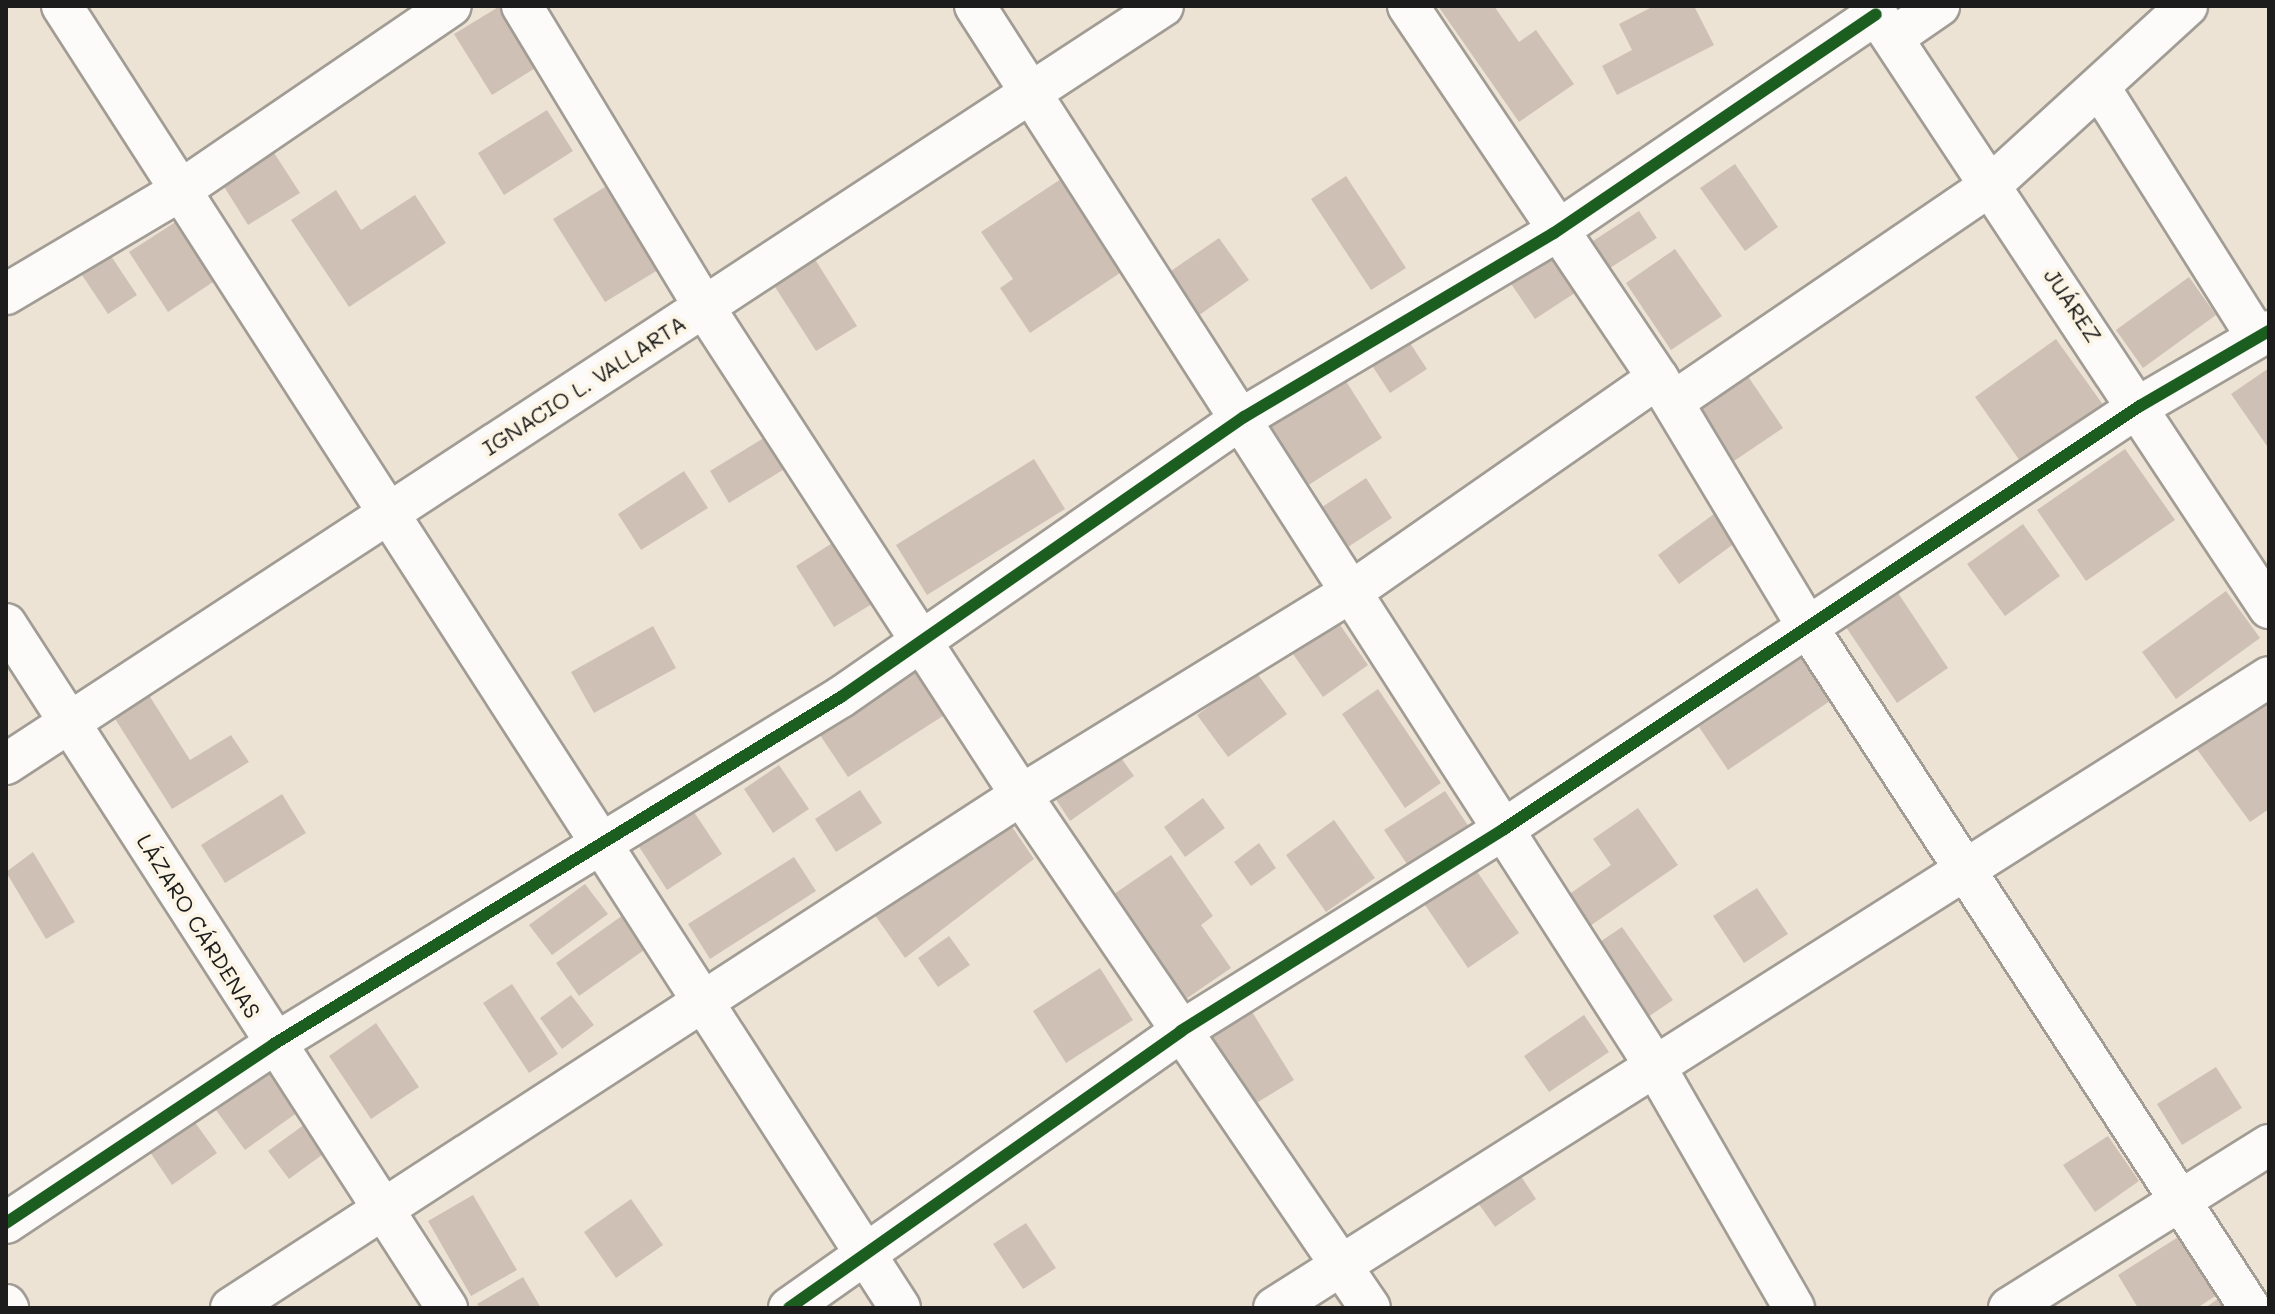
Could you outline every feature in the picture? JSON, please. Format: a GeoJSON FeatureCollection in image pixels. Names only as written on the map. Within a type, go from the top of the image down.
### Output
{"type":"FeatureCollection","features":[{"type":"Feature","properties":{"kind":"street"},"geometry":{"type":"LineString","coordinates":[[62,6],[385,514],[706,1001],[900,1308]]}},
{"type":"Feature","properties":{"kind":"street"},"geometry":{"type":"LineString","coordinates":[[6,294],[178,192],[451,6]]}},
{"type":"Feature","properties":{"kind":"street"},"geometry":{"type":"LineString","coordinates":[[522,6],[704,307],[1021,795],[1370,1308]]}},
{"type":"Feature","properties":{"kind":"street"},"geometry":{"type":"LineString","coordinates":[[975,6],[1244,417],[1351,592],[1655,1066],[1794,1308]]}},
{"type":"Feature","properties":{"kind":"street","name":"IGNACIO L. VALLARTA"},"geometry":{"type":"LineString","coordinates":[[6,764],[1163,6]]}},
{"type":"Feature","properties":{"kind":"street"},"geometry":{"type":"LineString","coordinates":[[1408,6],[1554,233],[1665,390],[1808,628],[1965,865],[2250,1308]]}},
{"type":"Feature","properties":{"kind":"street"},"geometry":{"type":"LineString","coordinates":[[6,1223],[274,1044],[600,839],[925,643],[1244,417],[1554,233],[1880,19],[1939,6]]}},
{"type":"Feature","properties":{"kind":"street"},"geometry":{"type":"LineString","coordinates":[[231,1308],[382,1206],[706,1001],[1021,795],[1351,592],[1992,184],[2187,6]]}},
{"type":"Feature","properties":{"kind":"street","name":"JUÁREZ"},"geometry":{"type":"LineString","coordinates":[[1880,19],[2140,406],[2269,608]]}},
{"type":"Feature","properties":{"kind":"street"},"geometry":{"type":"LineString","coordinates":[[789,1308],[867,1259],[1181,1031],[1504,829],[2140,406],[2263,334],[2100,88]]}},
{"type":"Feature","properties":{"kind":"street","name":"LÁZARO CÁRDENAS"},"geometry":{"type":"LineString","coordinates":[[6,624],[447,1308]]}},
{"type":"Feature","properties":{"kind":"street"},"geometry":{"type":"LineString","coordinates":[[1274,1308],[1965,865],[2269,677]]}},
{"type":"Feature","properties":{"kind":"street"},"geometry":{"type":"LineString","coordinates":[[2009,1308],[2269,1145]]}},
{"type":"Feature","properties":{"kind":"building"},"geometry":{"type":"Polygon","coordinates":[[[500,6],[537,67],[492,95],[454,34],[500,6]]]}},
{"type":"Feature","properties":{"kind":"building"},"geometry":{"type":"Polygon","coordinates":[[[1438,6],[1494,6],[1519,42],[1536,30],[1574,84],[1519,122],[1438,6]]]}},
{"type":"Feature","properties":{"kind":"building"},"geometry":{"type":"Polygon","coordinates":[[[1654,6],[1694,6],[1714,45],[1617,95],[1602,66],[1632,50],[1619,24],[1654,6]]]}},
{"type":"Feature","properties":{"kind":"building"},"geometry":{"type":"Polygon","coordinates":[[[547,110],[573,151],[504,195],[478,153],[547,110]]]}},
{"type":"Feature","properties":{"kind":"building"},"geometry":{"type":"Polygon","coordinates":[[[269,145],[300,193],[248,225],[218,177],[269,145]]]}},
{"type":"Feature","properties":{"kind":"building"},"geometry":{"type":"Polygon","coordinates":[[[1735,164],[1778,227],[1745,251],[1700,188],[1735,164]]]}},
{"type":"Feature","properties":{"kind":"building"},"geometry":{"type":"Polygon","coordinates":[[[1346,176],[1406,268],[1371,290],[1311,199],[1346,176]]]}},
{"type":"Feature","properties":{"kind":"building"},"geometry":{"type":"Polygon","coordinates":[[[1061,179],[1123,271],[1030,333],[1000,288],[1013,279],[981,232],[1061,179]]]}},
{"type":"Feature","properties":{"kind":"building"},"geometry":{"type":"Polygon","coordinates":[[[605,187],[658,270],[605,302],[553,219],[605,187]]]}},
{"type":"Feature","properties":{"kind":"building"},"geometry":{"type":"Polygon","coordinates":[[[336,190],[361,230],[415,195],[446,243],[349,307],[291,220],[336,190]]]}},
{"type":"Feature","properties":{"kind":"building"},"geometry":{"type":"Polygon","coordinates":[[[1639,211],[1657,238],[1610,268],[1593,241],[1639,211]]]}},
{"type":"Feature","properties":{"kind":"building"},"geometry":{"type":"Polygon","coordinates":[[[177,221],[216,280],[168,312],[129,252],[177,221]]]}},
{"type":"Feature","properties":{"kind":"building"},"geometry":{"type":"Polygon","coordinates":[[[1219,238],[1249,280],[1198,316],[1168,273],[1219,238]]]}},
{"type":"Feature","properties":{"kind":"building"},"geometry":{"type":"Polygon","coordinates":[[[1550,241],[1581,289],[1535,319],[1503,272],[1550,241]]]}},
{"type":"Feature","properties":{"kind":"building"},"geometry":{"type":"Polygon","coordinates":[[[1675,249],[1722,316],[1671,350],[1626,283],[1675,249]]]}},
{"type":"Feature","properties":{"kind":"building"},"geometry":{"type":"Polygon","coordinates":[[[811,253],[857,326],[816,351],[770,279],[811,253]]]}},
{"type":"Feature","properties":{"kind":"building"},"geometry":{"type":"Polygon","coordinates":[[[111,256],[137,295],[108,314],[82,275],[111,256]]]}},
{"type":"Feature","properties":{"kind":"building"},"geometry":{"type":"Polygon","coordinates":[[[2189,277],[2216,315],[2143,368],[2116,330],[2189,277]]]}},
{"type":"Feature","properties":{"kind":"building"},"geometry":{"type":"Polygon","coordinates":[[[1406,337],[1427,369],[1390,393],[1369,361],[1406,337]]]}},
{"type":"Feature","properties":{"kind":"building"},"geometry":{"type":"Polygon","coordinates":[[[2056,339],[2109,413],[2027,471],[1975,397],[2056,339]]]}},
{"type":"Feature","properties":{"kind":"building"},"geometry":{"type":"Polygon","coordinates":[[[2269,368],[2269,445],[2267,446],[2231,394],[2269,368]]]}},
{"type":"Feature","properties":{"kind":"building"},"geometry":{"type":"Polygon","coordinates":[[[1745,372],[1783,428],[1734,461],[1696,405],[1745,372]]]}},
{"type":"Feature","properties":{"kind":"building"},"geometry":{"type":"Polygon","coordinates":[[[1344,378],[1382,438],[1307,486],[1268,425],[1344,378]]]}},
{"type":"Feature","properties":{"kind":"building"},"geometry":{"type":"Polygon","coordinates":[[[767,436],[786,468],[729,503],[710,471],[767,436]]]}},
{"type":"Feature","properties":{"kind":"building"},"geometry":{"type":"Polygon","coordinates":[[[2125,449],[2175,520],[2086,581],[2037,510],[2125,449]]]}},
{"type":"Feature","properties":{"kind":"building"},"geometry":{"type":"Polygon","coordinates":[[[1034,459],[1065,509],[927,595],[896,545],[1034,459]]]}},
{"type":"Feature","properties":{"kind":"building"},"geometry":{"type":"Polygon","coordinates":[[[684,471],[708,508],[641,550],[618,514],[684,471]]]}},
{"type":"Feature","properties":{"kind":"building"},"geometry":{"type":"Polygon","coordinates":[[[1366,478],[1392,518],[1342,551],[1316,511],[1366,478]]]}},
{"type":"Feature","properties":{"kind":"building"},"geometry":{"type":"Polygon","coordinates":[[[1714,514],[1735,543],[1679,584],[1658,555],[1714,514]]]}},
{"type":"Feature","properties":{"kind":"building"},"geometry":{"type":"Polygon","coordinates":[[[2023,524],[2060,576],[2005,616],[1967,564],[2023,524]]]}},
{"type":"Feature","properties":{"kind":"building"},"geometry":{"type":"Polygon","coordinates":[[[834,542],[872,604],[834,627],[796,566],[834,542]]]}},
{"type":"Feature","properties":{"kind":"building"},"geometry":{"type":"Polygon","coordinates":[[[1896,590],[1948,668],[1897,703],[1844,624],[1896,590]]]}},
{"type":"Feature","properties":{"kind":"building"},"geometry":{"type":"Polygon","coordinates":[[[2226,591],[2260,638],[2176,699],[2142,652],[2226,591]]]}},
{"type":"Feature","properties":{"kind":"building"},"geometry":{"type":"Polygon","coordinates":[[[1338,622],[1368,665],[1323,697],[1293,654],[1338,622]]]}},
{"type":"Feature","properties":{"kind":"building"},"geometry":{"type":"Polygon","coordinates":[[[653,626],[676,668],[594,713],[571,672],[653,626]]]}},
{"type":"Feature","properties":{"kind":"building"},"geometry":{"type":"Polygon","coordinates":[[[1802,658],[1830,701],[1728,770],[1699,727],[1802,658]]]}},
{"type":"Feature","properties":{"kind":"building"},"geometry":{"type":"Polygon","coordinates":[[[916,668],[946,714],[848,777],[818,732],[916,668]]]}},
{"type":"Feature","properties":{"kind":"building"},"geometry":{"type":"Polygon","coordinates":[[[1256,672],[1287,714],[1228,757],[1197,715],[1256,672]]]}},
{"type":"Feature","properties":{"kind":"building"},"geometry":{"type":"Polygon","coordinates":[[[2269,679],[2269,809],[2250,822],[2188,737],[2269,679]]]}},
{"type":"Feature","properties":{"kind":"building"},"geometry":{"type":"Polygon","coordinates":[[[1378,689],[1441,783],[1405,808],[1342,714],[1378,689]]]}},
{"type":"Feature","properties":{"kind":"building"},"geometry":{"type":"Polygon","coordinates":[[[147,692],[190,760],[231,735],[249,762],[172,809],[112,714],[147,692]]]}},
{"type":"Feature","properties":{"kind":"building"},"geometry":{"type":"Polygon","coordinates":[[[1114,748],[1134,776],[1070,821],[1051,792],[1114,748]]]}},
{"type":"Feature","properties":{"kind":"building"},"geometry":{"type":"Polygon","coordinates":[[[779,765],[809,809],[773,833],[744,789],[779,765]]]}},
{"type":"Feature","properties":{"kind":"building"},"geometry":{"type":"Polygon","coordinates":[[[860,790],[882,823],[836,852],[815,819],[860,790]]]}},
{"type":"Feature","properties":{"kind":"building"},"geometry":{"type":"Polygon","coordinates":[[[1445,791],[1473,833],[1413,873],[1384,830],[1445,791]]]}},
{"type":"Feature","properties":{"kind":"building"},"geometry":{"type":"Polygon","coordinates":[[[282,794],[306,833],[225,883],[201,845],[282,794]]]}},
{"type":"Feature","properties":{"kind":"building"},"geometry":{"type":"Polygon","coordinates":[[[1203,798],[1225,828],[1185,857],[1164,827],[1203,798]]]}},
{"type":"Feature","properties":{"kind":"building"},"geometry":{"type":"Polygon","coordinates":[[[690,806],[722,854],[667,890],[636,842],[690,806]]]}},
{"type":"Feature","properties":{"kind":"building"},"geometry":{"type":"Polygon","coordinates":[[[1638,808],[1678,865],[1590,926],[1568,895],[1611,865],[1593,839],[1638,808]]]}},
{"type":"Feature","properties":{"kind":"building"},"geometry":{"type":"Polygon","coordinates":[[[1004,815],[1034,859],[905,958],[870,908],[1004,815]]]}},
{"type":"Feature","properties":{"kind":"building"},"geometry":{"type":"Polygon","coordinates":[[[1334,820],[1375,878],[1326,912],[1286,855],[1334,820]]]}},
{"type":"Feature","properties":{"kind":"building"},"geometry":{"type":"Polygon","coordinates":[[[1259,843],[1276,868],[1251,886],[1234,862],[1259,843]]]}},
{"type":"Feature","properties":{"kind":"building"},"geometry":{"type":"Polygon","coordinates":[[[33,852],[75,922],[46,939],[6,872],[33,852]]]}},
{"type":"Feature","properties":{"kind":"building"},"geometry":{"type":"Polygon","coordinates":[[[1171,855],[1213,916],[1201,925],[1231,968],[1186,999],[1114,894],[1171,855]]]}},
{"type":"Feature","properties":{"kind":"building"},"geometry":{"type":"Polygon","coordinates":[[[794,857],[816,891],[710,959],[688,924],[794,857]]]}},
{"type":"Feature","properties":{"kind":"building"},"geometry":{"type":"Polygon","coordinates":[[[1474,867],[1519,933],[1468,968],[1423,902],[1474,867]]]}},
{"type":"Feature","properties":{"kind":"building"},"geometry":{"type":"Polygon","coordinates":[[[585,884],[608,914],[552,955],[529,925],[585,884]]]}},
{"type":"Feature","properties":{"kind":"building"},"geometry":{"type":"Polygon","coordinates":[[[1757,888],[1788,934],[1744,963],[1713,916],[1757,888]]]}},
{"type":"Feature","properties":{"kind":"building"},"geometry":{"type":"Polygon","coordinates":[[[623,915],[647,948],[579,996],[556,963],[623,915]]]}},
{"type":"Feature","properties":{"kind":"building"},"geometry":{"type":"Polygon","coordinates":[[[1622,927],[1673,1000],[1645,1019],[1594,946],[1622,927]]]}},
{"type":"Feature","properties":{"kind":"building"},"geometry":{"type":"Polygon","coordinates":[[[949,936],[970,965],[938,987],[918,958],[949,936]]]}},
{"type":"Feature","properties":{"kind":"building"},"geometry":{"type":"Polygon","coordinates":[[[1100,968],[1133,1020],[1066,1063],[1033,1011],[1100,968]]]}},
{"type":"Feature","properties":{"kind":"building"},"geometry":{"type":"Polygon","coordinates":[[[512,984],[558,1054],[529,1073],[483,1003],[512,984]]]}},
{"type":"Feature","properties":{"kind":"building"},"geometry":{"type":"Polygon","coordinates":[[[571,995],[594,1025],[562,1049],[540,1018],[571,995]]]}},
{"type":"Feature","properties":{"kind":"building"},"geometry":{"type":"Polygon","coordinates":[[[1251,1010],[1294,1080],[1253,1105],[1210,1035],[1251,1010]]]}},
{"type":"Feature","properties":{"kind":"building"},"geometry":{"type":"Polygon","coordinates":[[[1584,1015],[1609,1052],[1549,1092],[1524,1056],[1584,1015]]]}},
{"type":"Feature","properties":{"kind":"building"},"geometry":{"type":"Polygon","coordinates":[[[376,1023],[419,1087],[371,1119],[329,1056],[376,1023]]]}},
{"type":"Feature","properties":{"kind":"building"},"geometry":{"type":"Polygon","coordinates":[[[261,1061],[298,1112],[245,1150],[208,1099],[261,1061]]]}},
{"type":"Feature","properties":{"kind":"building"},"geometry":{"type":"Polygon","coordinates":[[[2216,1067],[2242,1108],[2182,1145],[2157,1104],[2216,1067]]]}},
{"type":"Feature","properties":{"kind":"building"},"geometry":{"type":"Polygon","coordinates":[[[194,1121],[217,1153],[172,1185],[150,1152],[194,1121]]]}},
{"type":"Feature","properties":{"kind":"building"},"geometry":{"type":"Polygon","coordinates":[[[305,1124],[326,1152],[289,1179],[268,1151],[305,1124]]]}},
{"type":"Feature","properties":{"kind":"building"},"geometry":{"type":"Polygon","coordinates":[[[2108,1136],[2139,1181],[2095,1212],[2063,1165],[2108,1136]]]}},
{"type":"Feature","properties":{"kind":"building"},"geometry":{"type":"Polygon","coordinates":[[[1513,1164],[1536,1199],[1495,1227],[1471,1193],[1513,1164]]]}},
{"type":"Feature","properties":{"kind":"building"},"geometry":{"type":"Polygon","coordinates":[[[473,1195],[517,1270],[471,1296],[428,1221],[473,1195]]]}},
{"type":"Feature","properties":{"kind":"building"},"geometry":{"type":"Polygon","coordinates":[[[631,1199],[663,1245],[616,1278],[584,1232],[631,1199]]]}},
{"type":"Feature","properties":{"kind":"building"},"geometry":{"type":"Polygon","coordinates":[[[1026,1223],[1056,1268],[1023,1289],[993,1244],[1026,1223]]]}},
{"type":"Feature","properties":{"kind":"building"},"geometry":{"type":"Polygon","coordinates":[[[2183,1234],[2220,1293],[2197,1308],[2138,1308],[2118,1275],[2183,1234]]]}},
{"type":"Feature","properties":{"kind":"building"},"geometry":{"type":"Polygon","coordinates":[[[523,1277],[541,1308],[480,1308],[477,1304],[523,1277]]]}},
{"type":"Feature","properties":{"kind":"building"},"geometry":{"type":"Polygon","coordinates":[[[2222,1296],[2231,1308],[2205,1308],[2222,1296]]]}},
{"type":"Feature","properties":{"kind":"cycle path"},"geometry":{"type":"LineString","coordinates":[[6,1223],[274,1044],[841,697],[1244,417],[1554,233],[1876,14]]}},
{"type":"Feature","properties":{"kind":"cycle path"},"geometry":{"type":"LineString","coordinates":[[789,1308],[1181,1031],[1504,829],[2140,406],[2269,331]]}}]}
